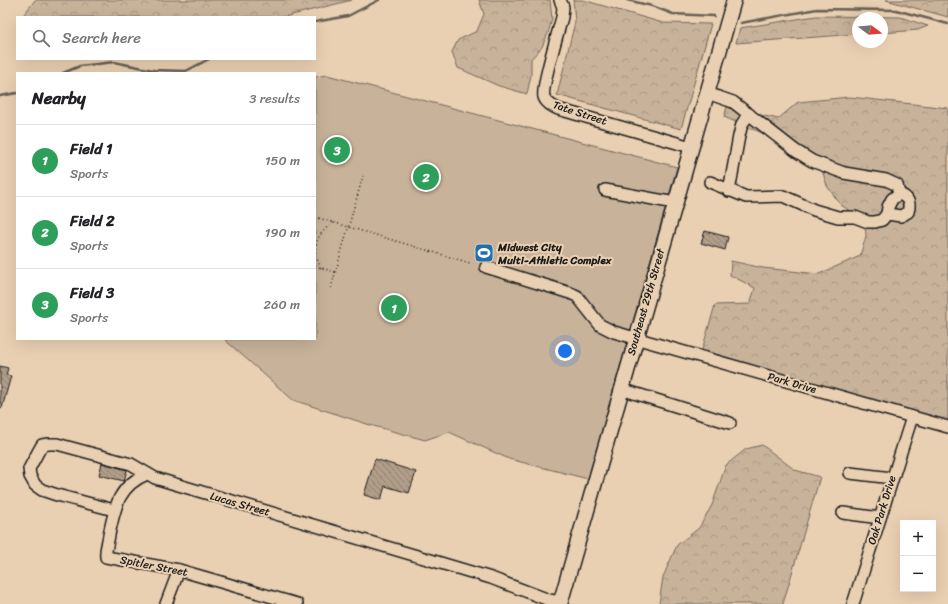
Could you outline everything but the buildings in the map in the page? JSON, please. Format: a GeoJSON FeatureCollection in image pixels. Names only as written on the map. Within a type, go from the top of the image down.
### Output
{"type":"FeatureCollection","features":[{"type":"Feature","properties":{"kind":"main road","name":"Southeast 29th Street"},"geometry":{"type":"LineString","coordinates":[[560,603],[734,0]]}},
{"type":"Feature","properties":{"kind":"street","name":"Tate Street"},"geometry":{"type":"LineString","coordinates":[[560,0],[563,7],[562,17],[543,94],[548,104],[558,109],[691,147]]}},
{"type":"Feature","properties":{"kind":"street"},"geometry":{"type":"LineString","coordinates":[[707,93],[734,102],[796,151],[812,161],[844,173],[886,180],[897,185],[899,194]]}},
{"type":"Feature","properties":{"kind":"street"},"geometry":{"type":"LineString","coordinates":[[729,191],[742,124],[749,114]]}},
{"type":"Feature","properties":{"kind":"street"},"geometry":{"type":"LineString","coordinates":[[710,182],[746,197],[783,196],[814,210],[838,217],[855,217],[868,222],[882,220],[887,214],[892,199],[899,194]]}},
{"type":"Feature","properties":{"kind":"street"},"geometry":{"type":"LineString","coordinates":[[605,190],[675,202]]}},
{"type":"Feature","properties":{"kind":"street"},"geometry":{"type":"LineString","coordinates":[[887,214],[902,216],[908,212],[910,206],[908,201],[904,195],[899,194]]}},
{"type":"Feature","properties":{"kind":"street","name":"Park Drive"},"geometry":{"type":"LineString","coordinates":[[486,267],[577,296],[600,325],[614,332],[948,427]]}},
{"type":"Feature","properties":{"kind":"street"},"geometry":{"type":"LineString","coordinates":[[621,389],[730,423]]}},
{"type":"Feature","properties":{"kind":"street","name":"Oak Park Drive"},"geometry":{"type":"LineString","coordinates":[[853,604],[912,417]]}},
{"type":"Feature","properties":{"kind":"street","name":"Lucas Street"},"geometry":{"type":"LineString","coordinates":[[114,510],[57,495],[42,490],[35,485],[30,476],[29,469],[42,445],[57,444],[131,464],[147,474],[175,484],[491,578],[560,603]]}},
{"type":"Feature","properties":{"kind":"street"},"geometry":{"type":"LineString","coordinates":[[850,473],[892,478]]}},
{"type":"Feature","properties":{"kind":"street","name":"Spitler Street"},"geometry":{"type":"LineString","coordinates":[[147,474],[130,484],[121,495],[114,510],[108,543],[105,550],[106,557],[179,570],[290,603]]}},
{"type":"Feature","properties":{"kind":"street"},"geometry":{"type":"LineString","coordinates":[[843,513],[880,518]]}},
{"type":"Feature","properties":{"kind":"street"},"geometry":{"type":"LineString","coordinates":[[166,604],[179,570]]}},
{"type":"Feature","properties":{"kind":"path"},"geometry":{"type":"LineString","coordinates":[[331,288],[363,176]]}},
{"type":"Feature","properties":{"kind":"path"},"geometry":{"type":"LineString","coordinates":[[316,217],[470,263]]}},
{"type":"Feature","properties":{"kind":"path"},"geometry":{"type":"LineString","coordinates":[[316,248],[319,235],[324,229],[334,222]]}},
{"type":"Feature","properties":{"kind":"path"},"geometry":{"type":"LineString","coordinates":[[316,257],[321,268]]}},
{"type":"Feature","properties":{"kind":"path"},"geometry":{"type":"LineString","coordinates":[[316,266],[335,272]]}},
{"type":"Feature","properties":{"kind":"green space"},"geometry":{"type":"Polygon","coordinates":[[[35,0],[352,0],[288,16],[23,16],[35,0]]]}},
{"type":"Feature","properties":{"kind":"green space"},"geometry":{"type":"Polygon","coordinates":[[[479,0],[550,0],[552,19],[542,47],[531,59],[531,75],[527,94],[499,86],[458,68],[452,52],[458,40],[477,31],[484,14],[479,0]]]}},
{"type":"Feature","properties":{"kind":"green space"},"geometry":{"type":"Polygon","coordinates":[[[573,0],[583,0],[663,23],[711,24],[681,129],[557,95],[575,22],[573,0]]]}},
{"type":"Feature","properties":{"kind":"green space"},"geometry":{"type":"Polygon","coordinates":[[[886,0],[948,0],[948,17],[886,0]]]}},
{"type":"Feature","properties":{"kind":"green space"},"geometry":{"type":"Polygon","coordinates":[[[816,16],[852,16],[852,34],[736,43],[740,28],[816,16]]]}},
{"type":"Feature","properties":{"kind":"green space"},"geometry":{"type":"Polygon","coordinates":[[[888,17],[900,17],[928,26],[918,30],[888,32],[888,17]]]}},
{"type":"Feature","properties":{"kind":"green space","name":"Midwest City Multi-Athletic Complex"},"geometry":{"type":"Polygon","coordinates":[[[327,75],[677,167],[588,479],[509,459],[449,432],[425,440],[370,425],[293,400],[225,340],[316,340],[316,77],[327,75]]]}},
{"type":"Feature","properties":{"kind":"green space"},"geometry":{"type":"Polygon","coordinates":[[[850,97],[948,108],[948,424],[702,350],[715,305],[750,304],[755,288],[730,275],[731,261],[763,268],[819,274],[860,256],[866,236],[865,221],[841,205],[827,186],[821,166],[779,140],[724,117],[727,107],[778,119],[798,102],[850,97]]]}},
{"type":"Feature","properties":{"kind":"green space"},"geometry":{"type":"Polygon","coordinates":[[[762,445],[795,470],[820,477],[783,604],[659,604],[663,577],[677,545],[699,528],[712,505],[726,465],[746,449],[762,445]]]}},
{"type":"Feature","properties":{"kind":"waterway"},"geometry":{"type":"LineString","coordinates":[[316,22],[348,16],[379,0]]}},
{"type":"Feature","properties":{"kind":"waterway"},"geometry":{"type":"LineString","coordinates":[[627,0],[652,6],[673,14],[714,16]]}},
{"type":"Feature","properties":{"kind":"waterway"},"geometry":{"type":"LineString","coordinates":[[741,23],[817,9],[896,10],[948,24]]}},
{"type":"Feature","properties":{"kind":"waterway"},"geometry":{"type":"LineString","coordinates":[[65,72],[80,66],[114,62],[153,70],[186,71],[207,60]]}},
{"type":"Feature","properties":{"kind":"waterway"},"geometry":{"type":"LineString","coordinates":[[0,96],[16,93]]}},
{"type":"Feature","properties":{"kind":"place","name":"Field 3"},"geometry":{"type":"Point","coordinates":[337,150]}},
{"type":"Feature","properties":{"kind":"place","name":"Field 2"},"geometry":{"type":"Point","coordinates":[426,177]}},
{"type":"Feature","properties":{"kind":"place","name":"Midwest City Multi-Athletic Complex"},"geometry":{"type":"Point","coordinates":[484,253]}},
{"type":"Feature","properties":{"kind":"place","name":"Field 1"},"geometry":{"type":"Point","coordinates":[394,308]}}]}
